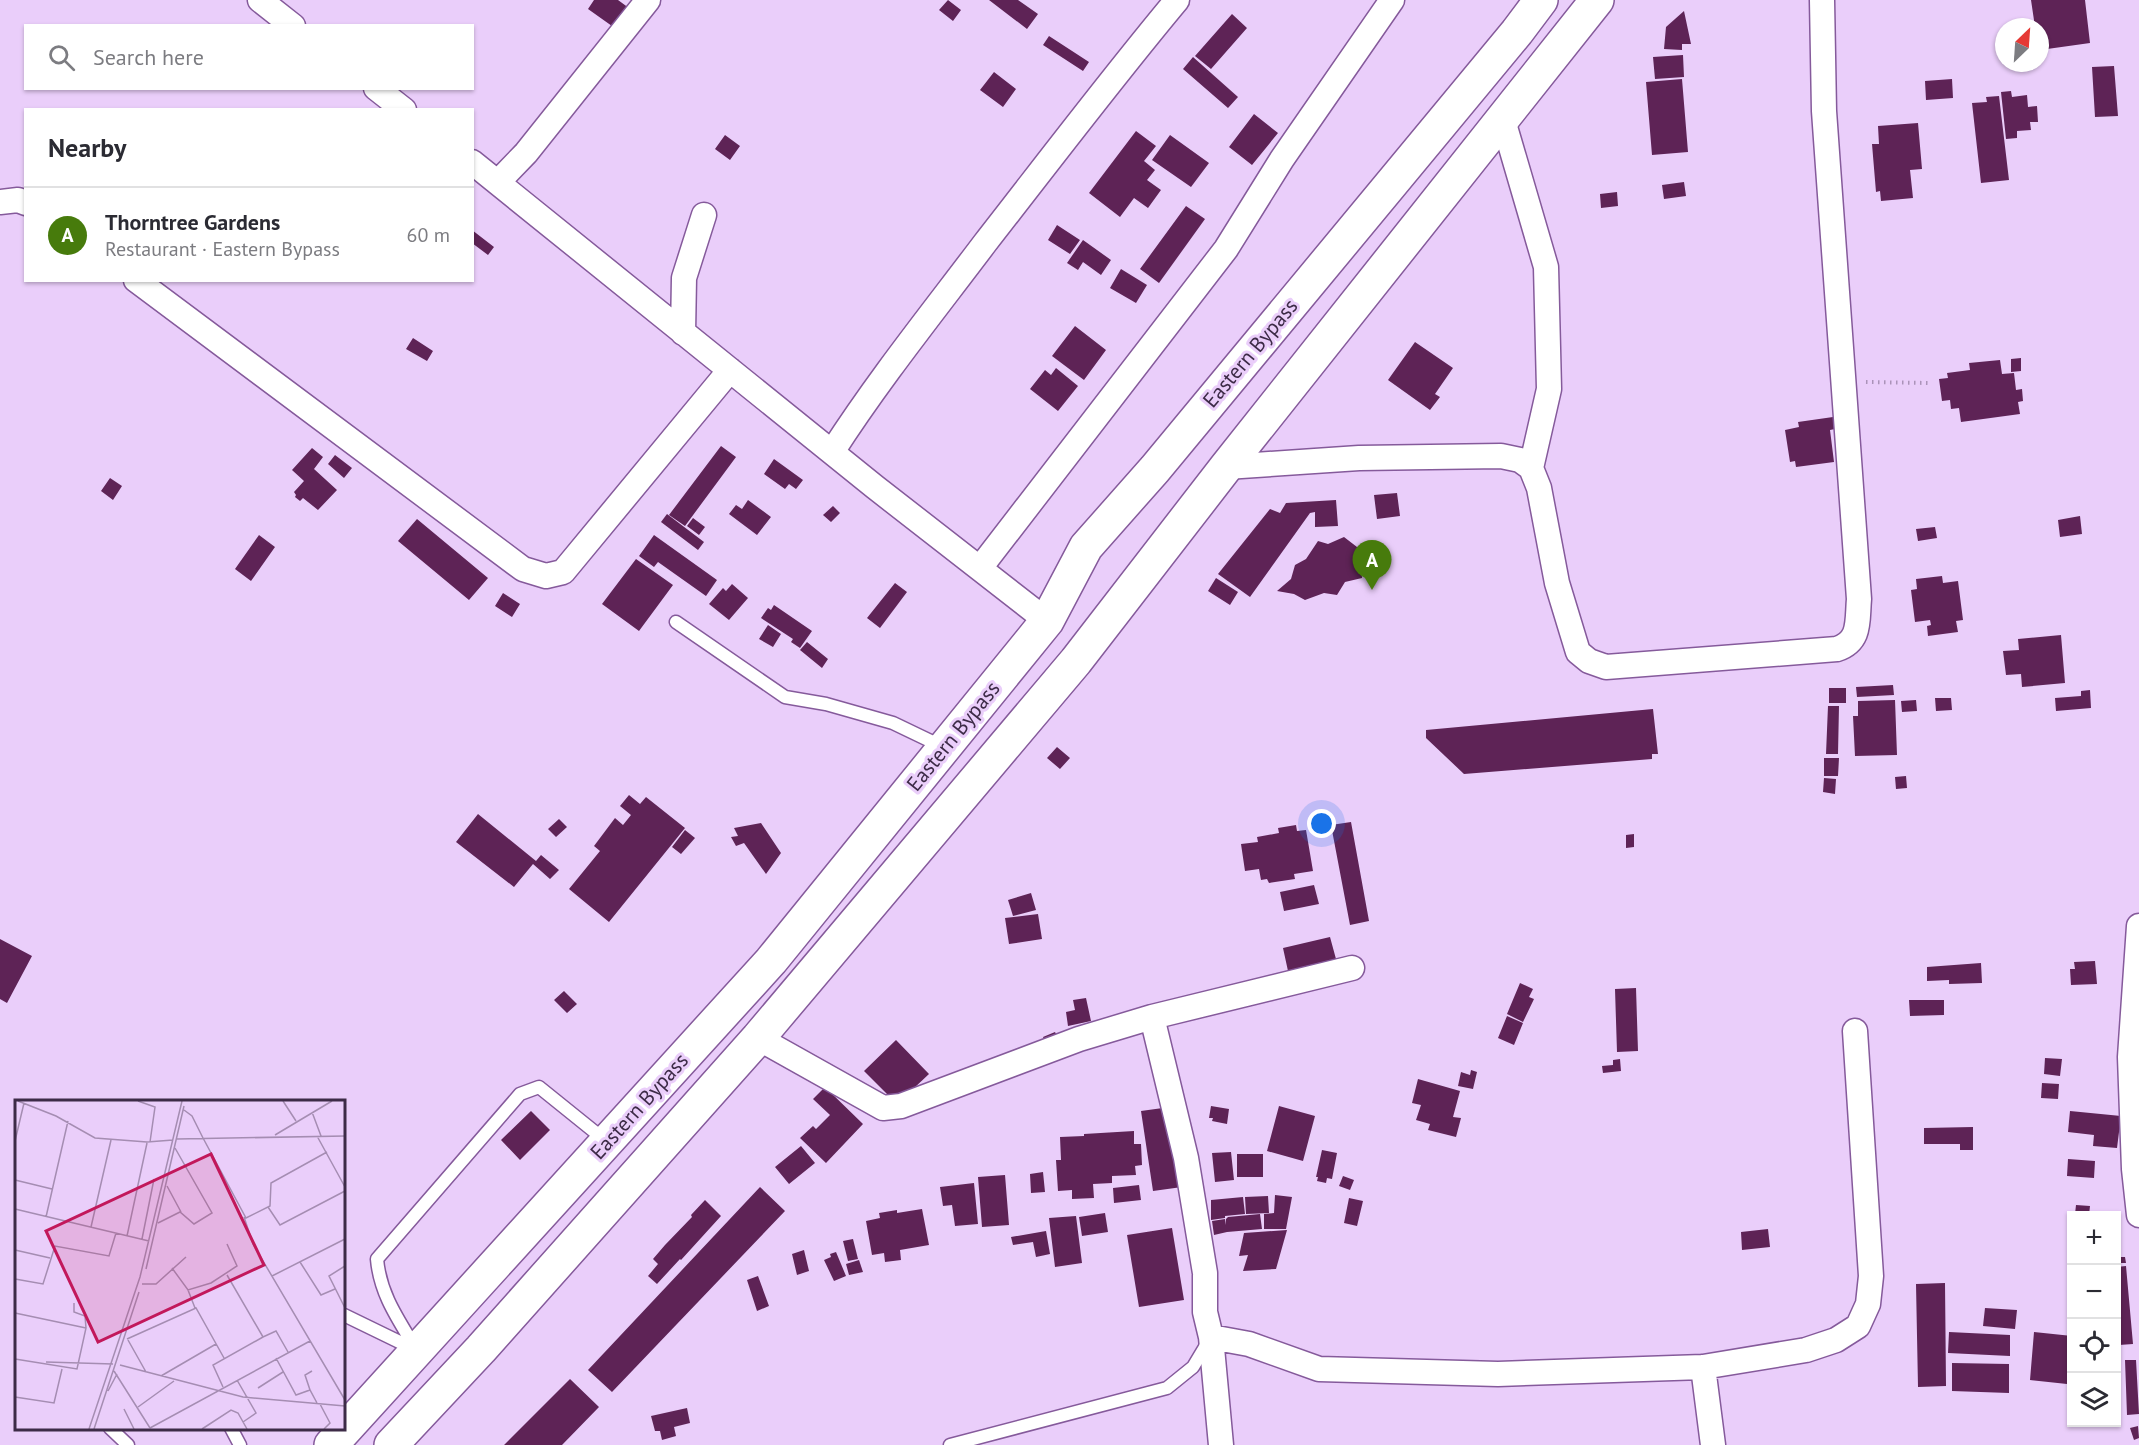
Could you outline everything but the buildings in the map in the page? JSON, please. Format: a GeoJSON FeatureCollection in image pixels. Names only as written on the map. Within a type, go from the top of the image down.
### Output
{"type":"FeatureCollection","features":[{"type":"Feature","properties":{"kind":"main road","name":"Eastern Bypass"},"geometry":{"type":"LineString","coordinates":[[345,1429],[771,961],[1047,621],[1086,547],[1162,460],[1541,0]]}},
{"type":"Feature","properties":{"kind":"main road","name":"Eastern Bypass"},"geometry":{"type":"LineString","coordinates":[[391,1445],[481,1349],[758,1038],[1076,661],[1226,467],[1596,0]]}},
{"type":"Feature","properties":{"kind":"main road","name":"Eastern Bypass"},"geometry":{"type":"LineString","coordinates":[[331,1445],[344,1430]]}},
{"type":"Feature","properties":{"kind":"street"},"geometry":{"type":"LineString","coordinates":[[260,0],[291,24]]}},
{"type":"Feature","properties":{"kind":"street"},"geometry":{"type":"LineString","coordinates":[[498,182],[526,153],[648,0]]}},
{"type":"Feature","properties":{"kind":"street"},"geometry":{"type":"LineString","coordinates":[[832,452],[865,401],[928,318],[1115,75],[1177,0]]}},
{"type":"Feature","properties":{"kind":"street"},"geometry":{"type":"LineString","coordinates":[[980,568],[1226,249],[1282,159],[1392,0]]}},
{"type":"Feature","properties":{"kind":"street"},"geometry":{"type":"LineString","coordinates":[[1226,467],[1359,458],[1501,456],[1520,460],[1531,468],[1539,488],[1557,583],[1578,652],[1589,661],[1606,667],[1837,649],[1847,646],[1855,636],[1859,599],[1824,111],[1822,0]]}},
{"type":"Feature","properties":{"kind":"street"},"geometry":{"type":"LineString","coordinates":[[379,90],[401,108]]}},
{"type":"Feature","properties":{"kind":"street"},"geometry":{"type":"LineString","coordinates":[[1503,120],[1546,267],[1549,389],[1531,468]]}},
{"type":"Feature","properties":{"kind":"street"},"geometry":{"type":"LineString","coordinates":[[474,164],[832,452],[1047,621]]}},
{"type":"Feature","properties":{"kind":"street"},"geometry":{"type":"LineString","coordinates":[[0,202],[18,200],[24,202]]}},
{"type":"Feature","properties":{"kind":"street"},"geometry":{"type":"LineString","coordinates":[[683,333],[684,278],[704,215]]}},
{"type":"Feature","properties":{"kind":"street"},"geometry":{"type":"LineString","coordinates":[[139,282],[522,569],[546,576],[563,572],[730,370]]}},
{"type":"Feature","properties":{"kind":"street"},"geometry":{"type":"LineString","coordinates":[[2139,926],[2130,1057],[2134,1169],[2139,1215]]}},
{"type":"Feature","properties":{"kind":"street"},"geometry":{"type":"LineString","coordinates":[[758,1038],[883,1108],[901,1107],[1079,1039],[1152,1017],[1352,968]]}},
{"type":"Feature","properties":{"kind":"street"},"geometry":{"type":"LineString","coordinates":[[1152,1017],[1186,1158],[1206,1273],[1205,1312],[1211,1338],[1221,1445]]}},
{"type":"Feature","properties":{"kind":"street"},"geometry":{"type":"LineString","coordinates":[[1211,1338],[1249,1344],[1318,1369],[1498,1374],[1703,1367],[1806,1350],[1836,1340],[1858,1326],[1868,1304],[1871,1276],[1855,1032]]}},
{"type":"Feature","properties":{"kind":"street"},"geometry":{"type":"LineString","coordinates":[[1703,1367],[1713,1445]]}},
{"type":"Feature","properties":{"kind":"lane"},"geometry":{"type":"LineString","coordinates":[[675,622],[785,697],[826,704],[893,723],[944,747]]}},
{"type":"Feature","properties":{"kind":"lane"},"geometry":{"type":"LineString","coordinates":[[416,1350],[386,1298],[379,1277],[377,1258],[520,1094],[539,1087],[606,1142]]}},
{"type":"Feature","properties":{"kind":"lane"},"geometry":{"type":"LineString","coordinates":[[345,1315],[416,1350]]}},
{"type":"Feature","properties":{"kind":"lane"},"geometry":{"type":"LineString","coordinates":[[950,1445],[1167,1388],[1193,1368],[1211,1338]]}},
{"type":"Feature","properties":{"kind":"lane"},"geometry":{"type":"LineString","coordinates":[[112,1430],[128,1445]]}},
{"type":"Feature","properties":{"kind":"lane"},"geometry":{"type":"LineString","coordinates":[[232,1430],[240,1445]]}},
{"type":"Feature","properties":{"kind":"path"},"geometry":{"type":"LineString","coordinates":[[1844,382],[1928,383]]}},
{"type":"Feature","properties":{"kind":"place","name":"Thorntree Gardens"},"geometry":{"type":"Point","coordinates":[1372,590]}}]}
